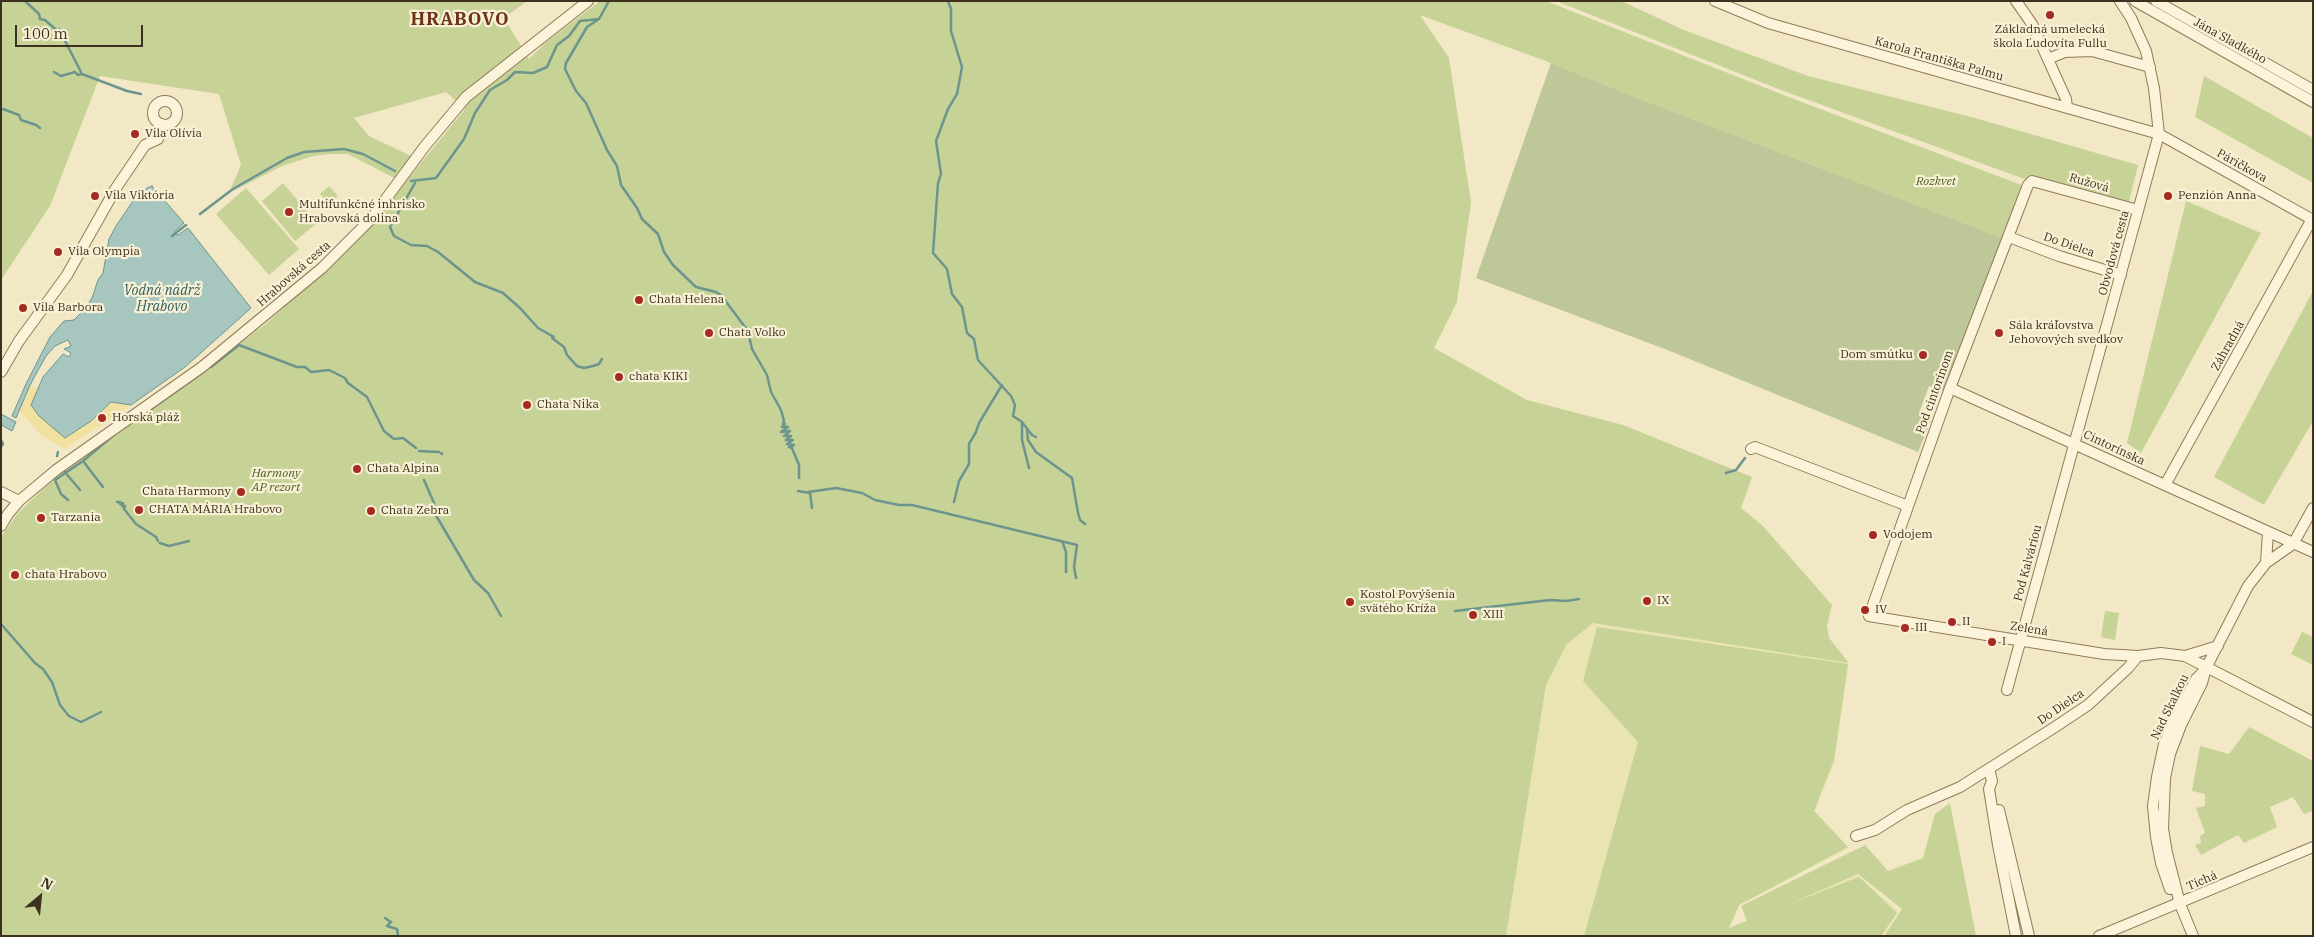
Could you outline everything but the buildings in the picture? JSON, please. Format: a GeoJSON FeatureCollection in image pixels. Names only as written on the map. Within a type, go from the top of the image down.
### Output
{"type":"FeatureCollection","features":[{"type":"Feature","properties":{"kind":"street","name":"Hrabovská cesta"},"geometry":{"type":"LineString","coordinates":[[1,526],[5,514],[56,470],[202,367],[322,268],[371,218],[424,146],[466,97],[588,1]]}},
{"type":"Feature","properties":{"kind":"street","name":"Karola Františka Palmu"},"geometry":{"type":"LineString","coordinates":[[1715,1],[1768,23],[2159,134]]}},
{"type":"Feature","properties":{"kind":"street"},"geometry":{"type":"LineString","coordinates":[[2016,1],[2032,24],[2066,99],[2067,108]]}},
{"type":"Feature","properties":{"kind":"street","name":"Obvodová cesta"},"geometry":{"type":"LineString","coordinates":[[2074,443],[2159,134],[2146,51],[2132,18],[2120,1]]}},
{"type":"Feature","properties":{"kind":"street","name":"Jána Sladkého"},"geometry":{"type":"LineString","coordinates":[[2135,1],[2313,102]]}},
{"type":"Feature","properties":{"kind":"street","name":"Jána Sladkého"},"geometry":{"type":"LineString","coordinates":[[2156,1],[2313,90]]}},
{"type":"Feature","properties":{"kind":"street"},"geometry":{"type":"LineString","coordinates":[[2048,59],[2065,52],[2092,51],[2150,67]]}},
{"type":"Feature","properties":{"kind":"street"},"geometry":{"type":"LineString","coordinates":[[1,372],[19,341],[68,275],[116,188],[145,144],[158,139],[162,124]]}},
{"type":"Feature","properties":{"kind":"street","name":"Páričkova"},"geometry":{"type":"LineString","coordinates":[[2159,134],[2312,220]]}},
{"type":"Feature","properties":{"kind":"street","name":"Ružová"},"geometry":{"type":"LineString","coordinates":[[2032,181],[2138,210]]}},
{"type":"Feature","properties":{"kind":"street","name":"Pod cintorínom"},"geometry":{"type":"LineString","coordinates":[[1869,616],[1950,388],[2028,185],[2032,181]]}},
{"type":"Feature","properties":{"kind":"street","name":"Záhradná"},"geometry":{"type":"LineString","coordinates":[[2165,485],[2312,220]]}},
{"type":"Feature","properties":{"kind":"street","name":"Do Dielca"},"geometry":{"type":"LineString","coordinates":[[2009,237],[2059,256],[2121,275]]}},
{"type":"Feature","properties":{"kind":"street","name":"Cintorínska"},"geometry":{"type":"LineString","coordinates":[[1950,388],[2313,552]]}},
{"type":"Feature","properties":{"kind":"street","name":"Pod Kalváriou"},"geometry":{"type":"LineString","coordinates":[[2006,690],[2074,443]]}},
{"type":"Feature","properties":{"kind":"street"},"geometry":{"type":"LineString","coordinates":[[1751,449],[1755,447],[1908,506]]}},
{"type":"Feature","properties":{"kind":"street"},"geometry":{"type":"LineString","coordinates":[[1,492],[19,501]]}},
{"type":"Feature","properties":{"kind":"street"},"geometry":{"type":"LineString","coordinates":[[2293,544],[2313,508]]}},
{"type":"Feature","properties":{"kind":"street"},"geometry":{"type":"LineString","coordinates":[[2266,563],[2268,532]]}},
{"type":"Feature","properties":{"kind":"street","name":"Nad Skalkou"},"geometry":{"type":"LineString","coordinates":[[2193,936],[2180,904],[2167,853],[2163,829],[2165,778],[2181,726],[2202,683],[2206,668],[2248,586],[2266,563],[2293,544]]}},
{"type":"Feature","properties":{"kind":"street","name":"Zelená"},"geometry":{"type":"LineString","coordinates":[[1869,616],[2104,654],[2138,656],[2161,653],[2185,656],[2313,722]]}},
{"type":"Feature","properties":{"kind":"street","name":"Zelená"},"geometry":{"type":"LineString","coordinates":[[2185,656],[2218,646]]}},
{"type":"Feature","properties":{"kind":"street","name":"Do Dielca"},"geometry":{"type":"LineString","coordinates":[[1856,836],[1875,830],[1907,810],[1943,796],[1989,769],[2088,705],[2128,668],[2138,656]]}},
{"type":"Feature","properties":{"kind":"street"},"geometry":{"type":"LineString","coordinates":[[1989,769],[2029,936]]}},
{"type":"Feature","properties":{"kind":"street"},"geometry":{"type":"LineString","coordinates":[[1992,781],[1989,789],[2016,936]]}},
{"type":"Feature","properties":{"kind":"street","name":"Tichá"},"geometry":{"type":"LineString","coordinates":[[2099,936],[2313,848]]}},
{"type":"Feature","properties":{"kind":"shaded area"},"geometry":{"type":"Polygon","coordinates":[[[1593,623],[1849,663],[1835,760],[1815,811],[1849,848],[1740,905],[1730,927],[1858,875],[1899,911],[1882,936],[1506,936],[1546,685],[1566,645],[1593,623]]]}},
{"type":"Feature","properties":{"kind":"green space"},"geometry":{"type":"Polygon","coordinates":[[[1,1],[527,1],[504,18],[529,59],[547,41],[600,1],[1546,1],[1786,96],[2024,186],[2003,238],[1551,63],[1420,15],[1449,58],[1471,202],[1457,302],[1434,348],[1527,400],[1623,425],[1752,477],[1741,508],[1762,525],[1832,605],[1827,626],[1829,638],[1849,663],[1593,623],[1566,645],[1546,685],[1506,936],[1,936],[1,537],[18,513],[60,473],[267,323],[363,234],[465,109],[446,92],[354,118],[369,136],[411,156],[449,110],[398,180],[348,154],[331,154],[313,156],[282,166],[233,191],[231,188],[241,165],[219,94],[100,76],[50,206],[1,280],[1,1]]]}},
{"type":"Feature","properties":{"kind":"green space"},"geometry":{"type":"Polygon","coordinates":[[[1556,1],[1621,1],[1684,30],[1808,76],[1975,118],[2138,165],[2129,202],[2030,175],[2027,180],[1781,90],[1556,1]]]}},
{"type":"Feature","properties":{"kind":"green space"},"geometry":{"type":"Polygon","coordinates":[[[1551,63],[2003,238],[1944,392],[1929,386],[1920,410],[1933,415],[1918,452],[1670,351],[1476,278],[1551,63]]]}},
{"type":"Feature","properties":{"kind":"green space"},"geometry":{"type":"Polygon","coordinates":[[[2204,76],[2313,138],[2313,183],[2195,117],[2204,76]]]}},
{"type":"Feature","properties":{"kind":"green space","name":"Multifunkčné inhrisko Hrabovská dolina"},"geometry":{"type":"Polygon","coordinates":[[[283,183],[317,223],[295,241],[262,201],[283,183]]]}},
{"type":"Feature","properties":{"kind":"green space"},"geometry":{"type":"Polygon","coordinates":[[[329,186],[338,196],[329,203],[320,194],[329,186]]]}},
{"type":"Feature","properties":{"kind":"green space"},"geometry":{"type":"Polygon","coordinates":[[[246,188],[299,249],[269,275],[216,214],[246,188]]]}},
{"type":"Feature","properties":{"kind":"green space"},"geometry":{"type":"Polygon","coordinates":[[[2186,201],[2261,233],[2141,453],[2127,443],[2186,201]]]}},
{"type":"Feature","properties":{"kind":"green space"},"geometry":{"type":"Polygon","coordinates":[[[2313,291],[2313,421],[2264,505],[2214,477],[2313,291]]]}},
{"type":"Feature","properties":{"kind":"green space"},"geometry":{"type":"Polygon","coordinates":[[[2105,611],[2119,613],[2115,640],[2101,637],[2105,611]]]}},
{"type":"Feature","properties":{"kind":"green space"},"geometry":{"type":"Polygon","coordinates":[[[1597,627],[1848,664],[1834,760],[1814,811],[1848,847],[1739,905],[1729,928],[1747,921],[1741,906],[1865,845],[1888,871],[1923,858],[1935,814],[1950,803],[1976,936],[1884,936],[1902,909],[1858,874],[1787,905],[1859,877],[1897,913],[1881,936],[1584,936],[1638,742],[1583,681],[1597,627]]]}},
{"type":"Feature","properties":{"kind":"green space"},"geometry":{"type":"Polygon","coordinates":[[[2302,632],[2313,637],[2313,665],[2291,654],[2302,632]]]}},
{"type":"Feature","properties":{"kind":"green space"},"geometry":{"type":"Polygon","coordinates":[[[2249,727],[2313,761],[2313,811],[2304,814],[2293,797],[2270,807],[2277,827],[2244,843],[2238,835],[2201,855],[2195,845],[2201,843],[2200,836],[2205,833],[2196,808],[2205,806],[2205,794],[2192,791],[2200,746],[2229,754],[2249,727]]]}},
{"type":"Feature","properties":{"kind":"sand","name":"Horská pláž"},"geometry":{"type":"Polygon","coordinates":[[[30,385],[38,389],[31,405],[39,416],[91,421],[111,402],[131,405],[65,449],[42,436],[19,411],[30,385]]]}},
{"type":"Feature","properties":{"kind":"water","name":"Vodná nádrž Hrabovo"},"geometry":{"type":"Polygon","coordinates":[[[152,186],[184,223],[174,234],[178,235],[188,228],[251,308],[185,367],[131,405],[111,402],[91,421],[65,438],[39,416],[31,405],[43,377],[63,354],[69,357],[71,353],[64,349],[71,346],[68,340],[55,346],[46,356],[30,385],[16,418],[12,416],[50,337],[64,321],[74,320],[85,309],[92,298],[98,280],[103,273],[109,239],[116,226],[135,198],[152,186]]]}},
{"type":"Feature","properties":{"kind":"water"},"geometry":{"type":"Polygon","coordinates":[[[1,414],[16,422],[12,431],[1,425],[1,414]]]}},
{"type":"Feature","properties":{"kind":"waterway"},"geometry":{"type":"LineString","coordinates":[[25,1],[39,14],[40,19],[45,20],[61,34]]}},
{"type":"Feature","properties":{"kind":"waterway"},"geometry":{"type":"LineString","coordinates":[[411,181],[436,178],[464,139],[475,113],[490,90],[507,80],[515,72],[533,73],[547,67],[557,45],[569,36],[580,21],[599,19],[609,1]]}},
{"type":"Feature","properties":{"kind":"waterway"},"geometry":{"type":"LineString","coordinates":[[948,1],[951,9],[951,31],[962,67],[957,94],[948,109],[936,141],[941,174],[938,183],[933,253],[947,269],[952,294],[962,307],[967,333],[974,339],[978,360],[1011,396],[1015,405],[1013,416],[1022,422],[1032,435],[1036,437]]}},
{"type":"Feature","properties":{"kind":"waterway"},"geometry":{"type":"LineString","coordinates":[[599,19],[587,27],[566,63],[565,69],[576,91],[586,103],[607,150],[617,166],[621,185],[637,208],[642,219],[658,234],[664,252],[673,265],[696,287],[721,295],[748,331],[752,349],[767,375],[771,392],[781,410],[783,424],[785,424],[782,427],[788,427],[781,432],[790,431],[784,436],[791,436],[786,440],[793,440],[787,444],[794,445],[789,447],[792,448],[799,465],[799,478]]}},
{"type":"Feature","properties":{"kind":"waterway"},"geometry":{"type":"LineString","coordinates":[[59,29],[82,74],[127,91],[141,94]]}},
{"type":"Feature","properties":{"kind":"waterway"},"geometry":{"type":"LineString","coordinates":[[54,72],[61,76],[75,72],[78,75],[82,74]]}},
{"type":"Feature","properties":{"kind":"waterway"},"geometry":{"type":"LineString","coordinates":[[3,109],[19,115],[21,120],[40,128]]}},
{"type":"Feature","properties":{"kind":"waterway"},"geometry":{"type":"LineString","coordinates":[[200,214],[233,189],[287,158],[304,152],[344,149],[363,154],[395,171]]}},
{"type":"Feature","properties":{"kind":"waterway"},"geometry":{"type":"LineString","coordinates":[[415,183],[390,227],[394,236],[411,245],[427,246],[438,252],[475,282],[503,293],[538,328],[554,337]]}},
{"type":"Feature","properties":{"kind":"waterway"},"geometry":{"type":"LineString","coordinates":[[172,236],[186,225]]}},
{"type":"Feature","properties":{"kind":"waterway"},"geometry":{"type":"LineString","coordinates":[[552,338],[564,347],[567,355],[577,366],[584,368],[593,366],[599,364],[602,359]]}},
{"type":"Feature","properties":{"kind":"waterway"},"geometry":{"type":"LineString","coordinates":[[211,367],[239,345],[297,367],[305,367],[311,372],[329,370],[345,378],[348,383],[367,397],[384,431],[394,439],[403,438],[416,448]]}},
{"type":"Feature","properties":{"kind":"waterway"},"geometry":{"type":"LineString","coordinates":[[144,414],[202,373]]}},
{"type":"Feature","properties":{"kind":"waterway"},"geometry":{"type":"LineString","coordinates":[[954,502],[959,481],[969,464],[969,444],[979,423],[1002,385]]}},
{"type":"Feature","properties":{"kind":"waterway"},"geometry":{"type":"LineString","coordinates":[[1022,423],[1022,440],[1029,468]]}},
{"type":"Feature","properties":{"kind":"waterway"},"geometry":{"type":"LineString","coordinates":[[1027,430],[1028,440],[1036,452],[1072,478],[1078,513],[1080,520],[1085,524]]}},
{"type":"Feature","properties":{"kind":"waterway"},"geometry":{"type":"LineString","coordinates":[[68,500],[61,494],[55,480],[83,461],[115,434]]}},
{"type":"Feature","properties":{"kind":"waterway"},"geometry":{"type":"LineString","coordinates":[[1,440],[3,444],[1,447]]}},
{"type":"Feature","properties":{"kind":"waterway"},"geometry":{"type":"LineString","coordinates":[[419,451],[439,452]]}},
{"type":"Feature","properties":{"kind":"waterway"},"geometry":{"type":"LineString","coordinates":[[57,456],[58,452]]}},
{"type":"Feature","properties":{"kind":"waterway"},"geometry":{"type":"LineString","coordinates":[[1726,473],[1736,470],[1745,458]]}},
{"type":"Feature","properties":{"kind":"waterway"},"geometry":{"type":"LineString","coordinates":[[83,461],[103,487]]}},
{"type":"Feature","properties":{"kind":"waterway"},"geometry":{"type":"LineString","coordinates":[[64,471],[80,490]]}},
{"type":"Feature","properties":{"kind":"waterway"},"geometry":{"type":"LineString","coordinates":[[424,480],[434,503],[434,512],[474,580],[488,593],[501,616]]}},
{"type":"Feature","properties":{"kind":"waterway"},"geometry":{"type":"LineString","coordinates":[[808,492],[836,488],[862,493],[875,500],[899,505],[912,505],[1077,545],[1074,567],[1076,578]]}},
{"type":"Feature","properties":{"kind":"waterway"},"geometry":{"type":"LineString","coordinates":[[798,491],[810,493],[812,508]]}},
{"type":"Feature","properties":{"kind":"waterway"},"geometry":{"type":"LineString","coordinates":[[117,502],[123,503],[122,506],[125,506],[124,509],[136,524],[156,537],[158,541]]}},
{"type":"Feature","properties":{"kind":"waterway"},"geometry":{"type":"LineString","coordinates":[[160,543],[169,546],[189,541]]}},
{"type":"Feature","properties":{"kind":"waterway"},"geometry":{"type":"LineString","coordinates":[[1062,541],[1066,552],[1066,572]]}},
{"type":"Feature","properties":{"kind":"waterway"},"geometry":{"type":"LineString","coordinates":[[1455,611],[1550,600],[1566,601],[1579,599]]}},
{"type":"Feature","properties":{"kind":"waterway"},"geometry":{"type":"LineString","coordinates":[[1,624],[35,663],[43,669],[52,682],[60,705],[69,716],[81,722],[101,712]]}},
{"type":"Feature","properties":{"kind":"waterway"},"geometry":{"type":"LineString","coordinates":[[385,918],[391,922],[387,926],[397,929],[398,936]]}},
{"type":"Feature","properties":{"kind":"place","name":"Základná umelecká škola Ľudovíta Fullu"},"geometry":{"type":"Point","coordinates":[2050,15]}},
{"type":"Feature","properties":{"kind":"place","name":"Vila Olívia"},"geometry":{"type":"Point","coordinates":[135,134]}},
{"type":"Feature","properties":{"kind":"place","name":"Vila Viktória"},"geometry":{"type":"Point","coordinates":[95,196]}},
{"type":"Feature","properties":{"kind":"place","name":"Penzión Anna"},"geometry":{"type":"Point","coordinates":[2168,196]}},
{"type":"Feature","properties":{"kind":"place","name":"Multifunkčné inhrisko Hrabovská dolina"},"geometry":{"type":"Point","coordinates":[289,212]}},
{"type":"Feature","properties":{"kind":"place","name":"Vila Olympia"},"geometry":{"type":"Point","coordinates":[58,252]}},
{"type":"Feature","properties":{"kind":"place","name":"Chata Helena"},"geometry":{"type":"Point","coordinates":[639,300]}},
{"type":"Feature","properties":{"kind":"place","name":"Vila Barbora"},"geometry":{"type":"Point","coordinates":[23,308]}},
{"type":"Feature","properties":{"kind":"place","name":"Chata Volko"},"geometry":{"type":"Point","coordinates":[709,333]}},
{"type":"Feature","properties":{"kind":"place","name":"Sála kráľovstva Jehovových svedkov"},"geometry":{"type":"Point","coordinates":[1999,333]}},
{"type":"Feature","properties":{"kind":"place","name":"Dom smútku"},"geometry":{"type":"Point","coordinates":[1923,355]}},
{"type":"Feature","properties":{"kind":"place","name":"chata KIKI"},"geometry":{"type":"Point","coordinates":[619,377]}},
{"type":"Feature","properties":{"kind":"place","name":"Chata Nika"},"geometry":{"type":"Point","coordinates":[527,405]}},
{"type":"Feature","properties":{"kind":"place","name":"Horská pláž"},"geometry":{"type":"Point","coordinates":[102,418]}},
{"type":"Feature","properties":{"kind":"place","name":"Chata Alpina"},"geometry":{"type":"Point","coordinates":[357,469]}},
{"type":"Feature","properties":{"kind":"place","name":"Chata Harmony"},"geometry":{"type":"Point","coordinates":[241,492]}},
{"type":"Feature","properties":{"kind":"place","name":"CHATA MÁRIA Hrabovo"},"geometry":{"type":"Point","coordinates":[139,510]}},
{"type":"Feature","properties":{"kind":"place","name":"Chata Zebra"},"geometry":{"type":"Point","coordinates":[371,511]}},
{"type":"Feature","properties":{"kind":"place","name":"Tarzania"},"geometry":{"type":"Point","coordinates":[41,518]}},
{"type":"Feature","properties":{"kind":"place","name":"Vodojem"},"geometry":{"type":"Point","coordinates":[1873,535]}},
{"type":"Feature","properties":{"kind":"place","name":"chata Hrabovo"},"geometry":{"type":"Point","coordinates":[15,575]}},
{"type":"Feature","properties":{"kind":"place","name":"IX"},"geometry":{"type":"Point","coordinates":[1647,601]}},
{"type":"Feature","properties":{"kind":"place","name":"Kostol Povýšenia svätého Kríža"},"geometry":{"type":"Point","coordinates":[1350,602]}},
{"type":"Feature","properties":{"kind":"place","name":"IV"},"geometry":{"type":"Point","coordinates":[1865,610]}},
{"type":"Feature","properties":{"kind":"place","name":"XIII"},"geometry":{"type":"Point","coordinates":[1473,615]}},
{"type":"Feature","properties":{"kind":"place","name":"II"},"geometry":{"type":"Point","coordinates":[1952,622]}},
{"type":"Feature","properties":{"kind":"place","name":"III"},"geometry":{"type":"Point","coordinates":[1905,628]}},
{"type":"Feature","properties":{"kind":"place","name":"I"},"geometry":{"type":"Point","coordinates":[1992,642]}},
{"type":"Feature","properties":{"kind":"district","name":"HRABOVO"},"geometry":{"type":"Point","coordinates":[460,20]}},
{"type":"Feature","properties":{"kind":"park label","name":"Rozkvet"},"geometry":{"type":"Point","coordinates":[1936,182]}},
{"type":"Feature","properties":{"kind":"park label","name":"Harmony AP rezort"},"geometry":{"type":"Point","coordinates":[276,481]}}]}
